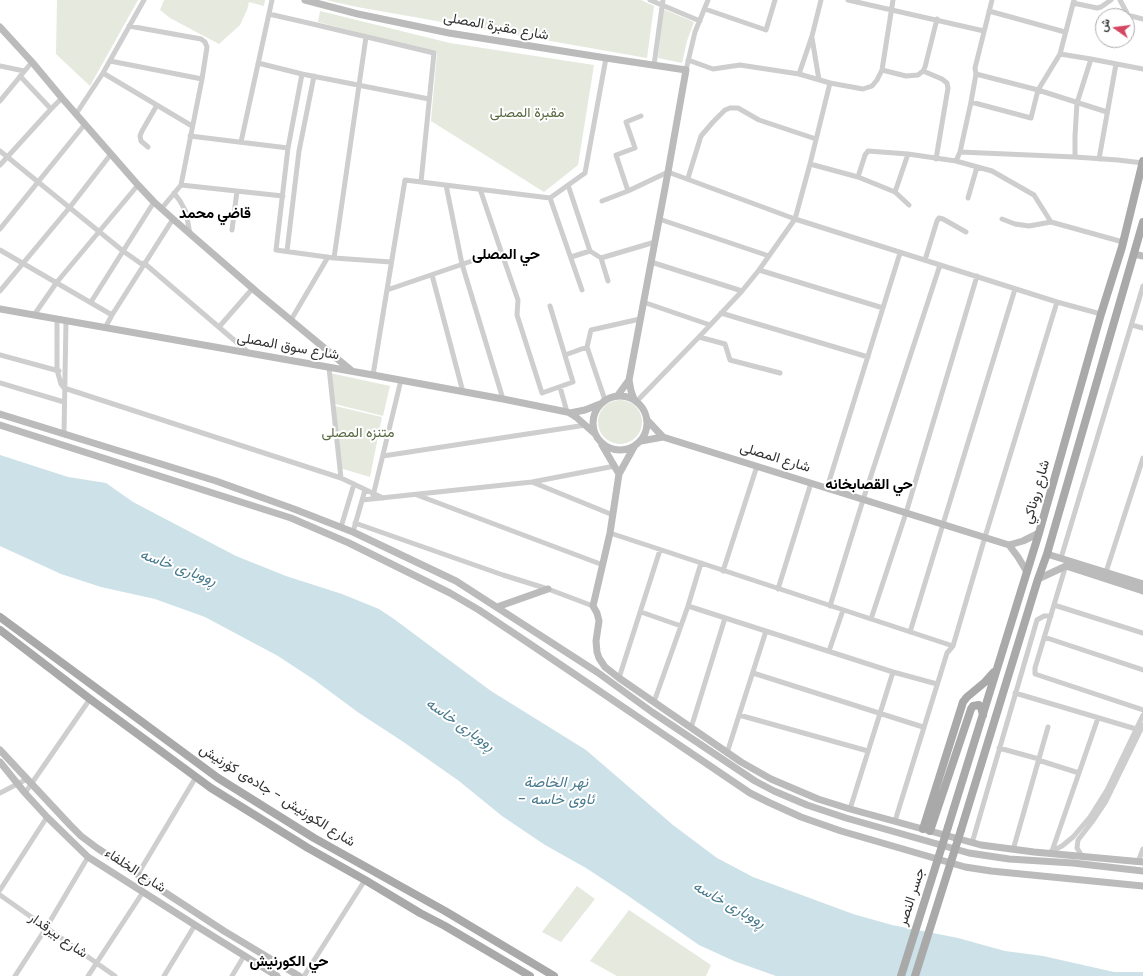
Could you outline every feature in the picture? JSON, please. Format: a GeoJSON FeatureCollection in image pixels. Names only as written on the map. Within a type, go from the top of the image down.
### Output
{"type":"FeatureCollection","features":[{"type":"Feature","properties":{"kind":"main road","name":"شارع روناكي"},"geometry":{"type":"LineString","coordinates":[[948,827],[1039,533],[1123,242],[1143,162]]}},
{"type":"Feature","properties":{"kind":"main road","name":"شارع روناكي"},"geometry":{"type":"LineString","coordinates":[[961,830],[1047,554],[1134,254],[1140,243],[1143,222]]}},
{"type":"Feature","properties":{"kind":"main road"},"geometry":{"type":"LineString","coordinates":[[1086,367],[1100,370]]}},
{"type":"Feature","properties":{"kind":"main road"},"geometry":{"type":"LineString","coordinates":[[0,630],[3,619]]}},
{"type":"Feature","properties":{"kind":"main road","name":"شارع الكورنيش - جادەی کۆرنیش"},"geometry":{"type":"LineString","coordinates":[[3,619],[218,778],[314,838],[445,911],[554,976]]}},
{"type":"Feature","properties":{"kind":"main road","name":"شارع الكورنيش - جادەی کۆرنیش"},"geometry":{"type":"LineString","coordinates":[[0,630],[90,699],[211,788],[308,848],[530,976]]}},
{"type":"Feature","properties":{"kind":"main road"},"geometry":{"type":"LineString","coordinates":[[926,830],[963,702],[985,682],[997,668]]}},
{"type":"Feature","properties":{"kind":"main road"},"geometry":{"type":"LineString","coordinates":[[926,830],[970,709],[973,706],[981,707],[983,716]]}},
{"type":"Feature","properties":{"kind":"main road"},"geometry":{"type":"LineString","coordinates":[[265,822],[272,812]]}},
{"type":"Feature","properties":{"kind":"main road"},"geometry":{"type":"LineString","coordinates":[[282,832],[288,822]]}},
{"type":"Feature","properties":{"kind":"main road","name":"جسر النصر"},"geometry":{"type":"LineString","coordinates":[[901,976],[948,827]]}},
{"type":"Feature","properties":{"kind":"main road","name":"جسر النصر"},"geometry":{"type":"LineString","coordinates":[[915,976],[961,830]]}},
{"type":"Feature","properties":{"kind":"street"},"geometry":{"type":"LineString","coordinates":[[76,114],[103,73],[144,0]]}},
{"type":"Feature","properties":{"kind":"street"},"geometry":{"type":"LineString","coordinates":[[241,142],[272,0]]}},
{"type":"Feature","properties":{"kind":"street","name":"شارع مقبرة المصلى"},"geometry":{"type":"LineString","coordinates":[[305,0],[358,14],[449,33],[686,70]]}},
{"type":"Feature","properties":{"kind":"street"},"geometry":{"type":"LineString","coordinates":[[650,0],[662,3],[700,21]]}},
{"type":"Feature","properties":{"kind":"street"},"geometry":{"type":"LineString","coordinates":[[635,400],[631,391],[629,380],[643,302],[652,262],[688,60],[692,43],[708,0]]}},
{"type":"Feature","properties":{"kind":"street"},"geometry":{"type":"LineString","coordinates":[[705,9],[766,30],[775,0]]}},
{"type":"Feature","properties":{"kind":"street"},"geometry":{"type":"LineString","coordinates":[[799,74],[812,36],[820,0]]}},
{"type":"Feature","properties":{"kind":"street"},"geometry":{"type":"LineString","coordinates":[[848,0],[937,19],[984,31]]}},
{"type":"Feature","properties":{"kind":"street"},"geometry":{"type":"LineString","coordinates":[[688,60],[713,70],[740,65],[799,74],[830,83],[863,89],[872,86],[882,70],[893,0]]}},
{"type":"Feature","properties":{"kind":"street"},"geometry":{"type":"LineString","coordinates":[[956,161],[960,152],[971,102],[976,68],[992,0]]}},
{"type":"Feature","properties":{"kind":"street"},"geometry":{"type":"LineString","coordinates":[[971,102],[1031,118],[1038,90],[1060,54],[1074,2],[1097,8],[1111,0]]}},
{"type":"Feature","properties":{"kind":"street"},"geometry":{"type":"LineString","coordinates":[[1120,0],[1128,15],[1143,19]]}},
{"type":"Feature","properties":{"kind":"street"},"geometry":{"type":"LineString","coordinates":[[654,65],[662,3]]}},
{"type":"Feature","properties":{"kind":"street"},"geometry":{"type":"LineString","coordinates":[[989,11],[1065,32]]}},
{"type":"Feature","properties":{"kind":"street"},"geometry":{"type":"LineString","coordinates":[[269,14],[434,53],[421,182]]}},
{"type":"Feature","properties":{"kind":"street"},"geometry":{"type":"LineString","coordinates":[[882,70],[906,76],[918,75],[923,71],[937,19]]}},
{"type":"Feature","properties":{"kind":"street"},"geometry":{"type":"LineString","coordinates":[[129,26],[201,39],[205,42],[207,47],[181,185],[162,208]]}},
{"type":"Feature","properties":{"kind":"street"},"geometry":{"type":"LineString","coordinates":[[0,27],[154,202],[172,219],[353,372]]}},
{"type":"Feature","properties":{"kind":"street"},"geometry":{"type":"LineString","coordinates":[[812,36],[819,80]]}},
{"type":"Feature","properties":{"kind":"street"},"geometry":{"type":"LineString","coordinates":[[334,258],[366,37]]}},
{"type":"Feature","properties":{"kind":"street"},"geometry":{"type":"LineString","coordinates":[[1060,54],[1143,69]]}},
{"type":"Feature","properties":{"kind":"street"},"geometry":{"type":"LineString","coordinates":[[373,375],[405,180],[550,198],[585,173],[606,58]]}},
{"type":"Feature","properties":{"kind":"street"},"geometry":{"type":"LineString","coordinates":[[1075,157],[1077,103],[1091,59]]}},
{"type":"Feature","properties":{"kind":"street"},"geometry":{"type":"LineString","coordinates":[[110,61],[202,79]]}},
{"type":"Feature","properties":{"kind":"street"},"geometry":{"type":"LineString","coordinates":[[0,101],[32,62]]}},
{"type":"Feature","properties":{"kind":"street"},"geometry":{"type":"LineString","coordinates":[[258,63],[302,74],[429,99]]}},
{"type":"Feature","properties":{"kind":"street"},"geometry":{"type":"LineString","coordinates":[[1099,160],[1116,64]]}},
{"type":"Feature","properties":{"kind":"street"},"geometry":{"type":"LineString","coordinates":[[0,66],[24,71]]}},
{"type":"Feature","properties":{"kind":"street"},"geometry":{"type":"LineString","coordinates":[[923,71],[942,79],[947,83],[948,88],[936,158]]}},
{"type":"Feature","properties":{"kind":"street"},"geometry":{"type":"LineString","coordinates":[[103,73],[192,126]]}},
{"type":"Feature","properties":{"kind":"street"},"geometry":{"type":"LineString","coordinates":[[302,74],[288,148],[276,250],[334,258],[391,262]]}},
{"type":"Feature","properties":{"kind":"street"},"geometry":{"type":"LineString","coordinates":[[976,74],[1038,90],[1107,112]]}},
{"type":"Feature","properties":{"kind":"street"},"geometry":{"type":"LineString","coordinates":[[20,76],[51,109]]}},
{"type":"Feature","properties":{"kind":"street"},"geometry":{"type":"LineString","coordinates":[[287,251],[300,151],[314,76]]}},
{"type":"Feature","properties":{"kind":"street"},"geometry":{"type":"LineString","coordinates":[[635,400],[699,337],[742,291],[795,220],[830,83]]}},
{"type":"Feature","properties":{"kind":"street"},"geometry":{"type":"LineString","coordinates":[[0,165],[62,98]]}},
{"type":"Feature","properties":{"kind":"street"},"geometry":{"type":"LineString","coordinates":[[148,146],[140,136],[157,105]]}},
{"type":"Feature","properties":{"kind":"street"},"geometry":{"type":"LineString","coordinates":[[688,178],[702,136],[713,122],[730,108],[738,108],[759,120],[816,139]]}},
{"type":"Feature","properties":{"kind":"street"},"geometry":{"type":"LineString","coordinates":[[628,191],[616,155],[634,148],[626,122],[641,116]]}},
{"type":"Feature","properties":{"kind":"street"},"geometry":{"type":"LineString","coordinates":[[0,229],[85,124]]}},
{"type":"Feature","properties":{"kind":"street"},"geometry":{"type":"LineString","coordinates":[[190,136],[288,148]]}},
{"type":"Feature","properties":{"kind":"street"},"geometry":{"type":"LineString","coordinates":[[0,151],[123,251],[144,264],[250,354]]}},
{"type":"Feature","properties":{"kind":"street"},"geometry":{"type":"LineString","coordinates":[[858,177],[865,155],[868,152],[908,154],[956,161],[992,171],[1034,195],[1051,222]]}},
{"type":"Feature","properties":{"kind":"street"},"geometry":{"type":"LineString","coordinates":[[960,152],[1075,157],[1099,160],[1143,162]]}},
{"type":"Feature","properties":{"kind":"street"},"geometry":{"type":"LineString","coordinates":[[0,291],[70,207],[111,154]]}},
{"type":"Feature","properties":{"kind":"street"},"geometry":{"type":"LineString","coordinates":[[895,192],[908,154]]}},
{"type":"Feature","properties":{"kind":"street"},"geometry":{"type":"LineString","coordinates":[[810,164],[858,177],[895,192],[909,205]]}},
{"type":"Feature","properties":{"kind":"street"},"geometry":{"type":"LineString","coordinates":[[968,198],[977,167]]}},
{"type":"Feature","properties":{"kind":"street"},"geometry":{"type":"LineString","coordinates":[[602,202],[668,172],[688,178],[795,220],[1057,302],[1101,314]]}},
{"type":"Feature","properties":{"kind":"street"},"geometry":{"type":"LineString","coordinates":[[34,315],[57,282],[138,185]]}},
{"type":"Feature","properties":{"kind":"street"},"geometry":{"type":"LineString","coordinates":[[181,185],[283,196]]}},
{"type":"Feature","properties":{"kind":"street"},"geometry":{"type":"LineString","coordinates":[[446,185],[462,264],[503,399]]}},
{"type":"Feature","properties":{"kind":"street"},"geometry":{"type":"LineString","coordinates":[[568,185],[590,251],[601,258],[608,281]]}},
{"type":"Feature","properties":{"kind":"street"},"geometry":{"type":"LineString","coordinates":[[480,189],[518,300],[517,315],[542,393],[573,382],[550,306]]}},
{"type":"Feature","properties":{"kind":"street"},"geometry":{"type":"LineString","coordinates":[[232,230],[237,191]]}},
{"type":"Feature","properties":{"kind":"street"},"geometry":{"type":"LineString","coordinates":[[174,193],[186,212],[190,234]]}},
{"type":"Feature","properties":{"kind":"street"},"geometry":{"type":"LineString","coordinates":[[550,198],[582,290]]}},
{"type":"Feature","properties":{"kind":"street"},"geometry":{"type":"LineString","coordinates":[[91,302],[154,202]]}},
{"type":"Feature","properties":{"kind":"street"},"geometry":{"type":"LineString","coordinates":[[925,260],[937,221],[940,218],[966,232]]}},
{"type":"Feature","properties":{"kind":"street"},"geometry":{"type":"LineString","coordinates":[[105,328],[172,219]]}},
{"type":"Feature","properties":{"kind":"street"},"geometry":{"type":"LineString","coordinates":[[659,219],[769,256]]}},
{"type":"Feature","properties":{"kind":"street"},"geometry":{"type":"LineString","coordinates":[[1002,219],[1015,224],[1029,226],[1051,222],[1123,242]]}},
{"type":"Feature","properties":{"kind":"street"},"geometry":{"type":"LineString","coordinates":[[601,258],[655,242]]}},
{"type":"Feature","properties":{"kind":"street"},"geometry":{"type":"LineString","coordinates":[[0,250],[112,315]]}},
{"type":"Feature","properties":{"kind":"street"},"geometry":{"type":"LineString","coordinates":[[387,290],[500,251]]}},
{"type":"Feature","properties":{"kind":"street"},"geometry":{"type":"LineString","coordinates":[[571,257],[590,251]]}},
{"type":"Feature","properties":{"kind":"street"},"geometry":{"type":"LineString","coordinates":[[827,488],[900,253]]}},
{"type":"Feature","properties":{"kind":"street"},"geometry":{"type":"LineString","coordinates":[[1134,254],[1143,256]]}},
{"type":"Feature","properties":{"kind":"street"},"geometry":{"type":"LineString","coordinates":[[291,320],[328,257]]}},
{"type":"Feature","properties":{"kind":"street"},"geometry":{"type":"LineString","coordinates":[[652,262],[742,291]]}},
{"type":"Feature","properties":{"kind":"street"},"geometry":{"type":"LineString","coordinates":[[830,606],[940,265]]}},
{"type":"Feature","properties":{"kind":"street"},"geometry":{"type":"LineString","coordinates":[[759,270],[883,308]]}},
{"type":"Feature","properties":{"kind":"street"},"geometry":{"type":"LineString","coordinates":[[432,274],[463,392]]}},
{"type":"Feature","properties":{"kind":"street"},"geometry":{"type":"LineString","coordinates":[[871,619],[906,513],[977,276]]}},
{"type":"Feature","properties":{"kind":"street"},"geometry":{"type":"LineString","coordinates":[[1143,286],[1141,301],[1132,325],[1065,561],[1051,616],[1035,668],[1035,674],[1143,710]]}},
{"type":"Feature","properties":{"kind":"street"},"geometry":{"type":"LineString","coordinates":[[219,327],[253,288]]}},
{"type":"Feature","properties":{"kind":"street"},"geometry":{"type":"LineString","coordinates":[[910,632],[1015,289]]}},
{"type":"Feature","properties":{"kind":"street"},"geometry":{"type":"LineString","coordinates":[[643,302],[710,325]]}},
{"type":"Feature","properties":{"kind":"street"},"geometry":{"type":"LineString","coordinates":[[895,821],[947,653],[953,646],[984,538],[1057,302]]}},
{"type":"Feature","properties":{"kind":"street","name":"شارع سوق المصلى"},"geometry":{"type":"LineString","coordinates":[[0,309],[503,399],[568,413],[586,425],[594,433]]}},
{"type":"Feature","properties":{"kind":"street"},"geometry":{"type":"LineString","coordinates":[[721,313],[868,357]]}},
{"type":"Feature","properties":{"kind":"street"},"geometry":{"type":"LineString","coordinates":[[57,319],[56,370],[64,388],[341,478],[365,490],[373,496],[383,498],[532,482],[614,466]]}},
{"type":"Feature","properties":{"kind":"street"},"geometry":{"type":"LineString","coordinates":[[602,402],[587,346],[591,330],[640,319]]}},
{"type":"Feature","properties":{"kind":"street"},"geometry":{"type":"LineString","coordinates":[[64,434],[66,321]]}},
{"type":"Feature","properties":{"kind":"street"},"geometry":{"type":"LineString","coordinates":[[1132,325],[1143,328]]}},
{"type":"Feature","properties":{"kind":"street"},"geometry":{"type":"LineString","coordinates":[[699,337],[725,344],[730,360],[780,373]]}},
{"type":"Feature","properties":{"kind":"street"},"geometry":{"type":"LineString","coordinates":[[565,355],[587,346]]}},
{"type":"Feature","properties":{"kind":"street"},"geometry":{"type":"LineString","coordinates":[[0,355],[65,373]]}},
{"type":"Feature","properties":{"kind":"street"},"geometry":{"type":"LineString","coordinates":[[329,368],[341,478]]}},
{"type":"Feature","properties":{"kind":"street"},"geometry":{"type":"LineString","coordinates":[[373,496],[401,380]]}},
{"type":"Feature","properties":{"kind":"street"},"geometry":{"type":"LineString","coordinates":[[618,395],[629,380]]}},
{"type":"Feature","properties":{"kind":"street"},"geometry":{"type":"LineString","coordinates":[[0,383],[64,402]]}},
{"type":"Feature","properties":{"kind":"street"},"geometry":{"type":"LineString","coordinates":[[560,387],[568,413]]}},
{"type":"Feature","properties":{"kind":"street"},"geometry":{"type":"LineString","coordinates":[[602,444],[609,448],[626,450],[634,447],[641,441],[645,435],[648,421],[642,406],[635,400],[626,396],[618,395],[602,402],[594,413],[592,423],[594,433],[619,474]]}},
{"type":"Feature","properties":{"kind":"street","name":"شارع سوق المصلى"},"geometry":{"type":"LineString","coordinates":[[568,413],[585,410],[602,402]]}},
{"type":"Feature","properties":{"kind":"street"},"geometry":{"type":"LineString","coordinates":[[0,414],[216,481],[294,509],[353,532],[456,581],[597,672],[652,712],[755,781],[807,805],[969,853],[1033,861],[1080,864],[1143,871]]}},
{"type":"Feature","properties":{"kind":"street","name":"شارع المصلى"},"geometry":{"type":"LineString","coordinates":[[648,421],[663,437]]}},
{"type":"Feature","properties":{"kind":"street"},"geometry":{"type":"LineString","coordinates":[[0,425],[291,518],[349,543],[450,593],[527,642],[750,793],[802,817],[841,831],[965,867],[991,871],[1143,886]]}},
{"type":"Feature","properties":{"kind":"street"},"geometry":{"type":"LineString","coordinates":[[383,456],[586,425]]}},
{"type":"Feature","properties":{"kind":"street","name":"شارع المصلى"},"geometry":{"type":"LineString","coordinates":[[641,441],[663,437],[1008,545]]}},
{"type":"Feature","properties":{"kind":"street"},"geometry":{"type":"LineString","coordinates":[[593,606],[610,533],[619,474],[634,447]]}},
{"type":"Feature","properties":{"kind":"street"},"geometry":{"type":"LineString","coordinates":[[1106,572],[1143,458]]}},
{"type":"Feature","properties":{"kind":"street"},"geometry":{"type":"LineString","coordinates":[[723,571],[757,466]]}},
{"type":"Feature","properties":{"kind":"street"},"geometry":{"type":"LineString","coordinates":[[532,482],[613,515]]}},
{"type":"Feature","properties":{"kind":"street"},"geometry":{"type":"LineString","coordinates":[[778,589],[811,483]]}},
{"type":"Feature","properties":{"kind":"street"},"geometry":{"type":"LineString","coordinates":[[341,527],[354,484]]}},
{"type":"Feature","properties":{"kind":"street"},"geometry":{"type":"LineString","coordinates":[[353,532],[365,490]]}},
{"type":"Feature","properties":{"kind":"street"},"geometry":{"type":"LineString","coordinates":[[415,495],[603,565]]}},
{"type":"Feature","properties":{"kind":"street"},"geometry":{"type":"LineString","coordinates":[[362,500],[373,496]]}},
{"type":"Feature","properties":{"kind":"street"},"geometry":{"type":"LineString","coordinates":[[291,518],[294,509]]}},
{"type":"Feature","properties":{"kind":"street"},"geometry":{"type":"LineString","coordinates":[[355,523],[548,589],[593,606],[599,621],[596,647],[599,658],[605,667],[727,753],[756,771],[786,786],[818,799],[850,809],[972,843],[1013,850],[1050,852],[1140,862],[1143,849]]}},
{"type":"Feature","properties":{"kind":"street"},"geometry":{"type":"LineString","coordinates":[[610,533],[953,646]]}},
{"type":"Feature","properties":{"kind":"street"},"geometry":{"type":"LineString","coordinates":[[1027,572],[1018,557],[1008,545],[1023,541],[1039,533]]}},
{"type":"Feature","properties":{"kind":"street"},"geometry":{"type":"LineString","coordinates":[[619,678],[660,550]]}},
{"type":"Feature","properties":{"kind":"street"},"geometry":{"type":"LineString","coordinates":[[1047,554],[1143,591]]}},
{"type":"Feature","properties":{"kind":"street"},"geometry":{"type":"LineString","coordinates":[[1038,579],[1065,561],[1143,584]]}},
{"type":"Feature","properties":{"kind":"street"},"geometry":{"type":"LineString","coordinates":[[654,702],[688,606],[701,564]]}},
{"type":"Feature","properties":{"kind":"street"},"geometry":{"type":"LineString","coordinates":[[497,607],[548,589]]}},
{"type":"Feature","properties":{"kind":"street"},"geometry":{"type":"LineString","coordinates":[[1054,605],[1143,633]]}},
{"type":"Feature","properties":{"kind":"street"},"geometry":{"type":"LineString","coordinates":[[688,606],[893,672],[937,684]]}},
{"type":"Feature","properties":{"kind":"street"},"geometry":{"type":"LineString","coordinates":[[829,651],[843,610]]}},
{"type":"Feature","properties":{"kind":"street"},"geometry":{"type":"LineString","coordinates":[[641,612],[681,626]]}},
{"type":"Feature","properties":{"kind":"street"},"geometry":{"type":"LineString","coordinates":[[972,843],[1037,620],[1044,616],[1051,616]]}},
{"type":"Feature","properties":{"kind":"street"},"geometry":{"type":"LineString","coordinates":[[691,728],[725,618]]}},
{"type":"Feature","properties":{"kind":"street"},"geometry":{"type":"LineString","coordinates":[[727,753],[766,631]]}},
{"type":"Feature","properties":{"kind":"street"},"geometry":{"type":"LineString","coordinates":[[1044,637],[1143,670]]}},
{"type":"Feature","properties":{"kind":"street"},"geometry":{"type":"LineString","coordinates":[[850,809],[893,672]]}},
{"type":"Feature","properties":{"kind":"street"},"geometry":{"type":"LineString","coordinates":[[753,673],[924,727]]}},
{"type":"Feature","properties":{"kind":"street"},"geometry":{"type":"LineString","coordinates":[[1016,693],[1136,728]]}},
{"type":"Feature","properties":{"kind":"street"},"geometry":{"type":"LineString","coordinates":[[25,793],[30,782],[90,699]]}},
{"type":"Feature","properties":{"kind":"street"},"geometry":{"type":"LineString","coordinates":[[739,715],[868,751]]}},
{"type":"Feature","properties":{"kind":"street"},"geometry":{"type":"LineString","coordinates":[[1082,856],[1077,845],[1080,833],[1101,800],[1143,715]]}},
{"type":"Feature","properties":{"kind":"street"},"geometry":{"type":"LineString","coordinates":[[1050,852],[1098,718]]}},
{"type":"Feature","properties":{"kind":"street"},"geometry":{"type":"LineString","coordinates":[[1050,852],[1062,846],[1092,822],[1106,801],[1143,725]]}},
{"type":"Feature","properties":{"kind":"street"},"geometry":{"type":"LineString","coordinates":[[1013,850],[1048,727]]}},
{"type":"Feature","properties":{"kind":"street"},"geometry":{"type":"LineString","coordinates":[[999,748],[1079,773]]}},
{"type":"Feature","properties":{"kind":"street"},"geometry":{"type":"LineString","coordinates":[[0,750],[80,836],[224,930],[299,976]]}},
{"type":"Feature","properties":{"kind":"street","name":"شارع الخلفاء"},"geometry":{"type":"LineString","coordinates":[[0,762],[47,817],[88,857],[277,976]]}},
{"type":"Feature","properties":{"kind":"street"},"geometry":{"type":"LineString","coordinates":[[138,874],[196,777]]}},
{"type":"Feature","properties":{"kind":"street"},"geometry":{"type":"LineString","coordinates":[[750,793],[755,781]]}},
{"type":"Feature","properties":{"kind":"street"},"geometry":{"type":"LineString","coordinates":[[0,793],[18,784],[30,782]]}},
{"type":"Feature","properties":{"kind":"street"},"geometry":{"type":"LineString","coordinates":[[0,890],[47,817]]}},
{"type":"Feature","properties":{"kind":"street"},"geometry":{"type":"LineString","coordinates":[[859,821],[882,818]]}},
{"type":"Feature","properties":{"kind":"street"},"geometry":{"type":"LineString","coordinates":[[1033,861],[1034,852]]}},
{"type":"Feature","properties":{"kind":"street"},"geometry":{"type":"LineString","coordinates":[[15,976],[46,928],[88,857]]}},
{"type":"Feature","properties":{"kind":"street"},"geometry":{"type":"LineString","coordinates":[[304,976],[365,880]]}},
{"type":"Feature","properties":{"kind":"street"},"geometry":{"type":"LineString","coordinates":[[88,976],[143,892]]}},
{"type":"Feature","properties":{"kind":"street","name":"شارع بيرقدار"},"geometry":{"type":"LineString","coordinates":[[0,895],[116,976]]}},
{"type":"Feature","properties":{"kind":"street"},"geometry":{"type":"LineString","coordinates":[[164,976],[194,925]]}},
{"type":"Feature","properties":{"kind":"street"},"geometry":{"type":"LineString","coordinates":[[232,976],[244,956]]}},
{"type":"Feature","properties":{"kind":"green space"},"geometry":{"type":"Polygon","coordinates":[[[57,0],[138,0],[90,86],[56,54],[57,0]]]}},
{"type":"Feature","properties":{"kind":"green space"},"geometry":{"type":"Polygon","coordinates":[[[164,0],[265,0],[264,6],[249,2],[240,25],[219,44],[170,18],[160,10],[164,0]]]}},
{"type":"Feature","properties":{"kind":"green space"},"geometry":{"type":"Polygon","coordinates":[[[326,0],[641,0],[654,6],[647,58],[357,7],[326,0]]]}},
{"type":"Feature","properties":{"kind":"green space"},"geometry":{"type":"Polygon","coordinates":[[[663,9],[694,22],[687,41],[682,63],[658,58],[663,9]]]}},
{"type":"Feature","properties":{"kind":"green space","name":"مقبرة المصلى"},"geometry":{"type":"Polygon","coordinates":[[[320,11],[450,43],[594,65],[578,165],[544,192],[431,121],[437,53],[318,22],[320,11]]]}},
{"type":"Feature","properties":{"kind":"green space"},"geometry":{"type":"Polygon","coordinates":[[[330,373],[390,386],[383,416],[335,404],[330,373]]]}},
{"type":"Feature","properties":{"kind":"green space"},"geometry":{"type":"Polygon","coordinates":[[[616,400],[624,400],[636,406],[642,418],[642,426],[636,438],[624,444],[616,444],[604,438],[598,426],[598,418],[604,406],[616,400]]]}},
{"type":"Feature","properties":{"kind":"green space","name":"متنزه المصلى"},"geometry":{"type":"Polygon","coordinates":[[[335,406],[382,417],[370,477],[340,468],[335,406]]]}},
{"type":"Feature","properties":{"kind":"green space"},"geometry":{"type":"Polygon","coordinates":[[[577,886],[595,899],[561,942],[542,932],[577,886]]]}},
{"type":"Feature","properties":{"kind":"green space"},"geometry":{"type":"Polygon","coordinates":[[[629,910],[711,965],[706,976],[617,976],[590,961],[629,910]]]}},
{"type":"Feature","properties":{"kind":"water","name":"نهر الخاصة - ئاوی خاسە"},"geometry":{"type":"Polygon","coordinates":[[[0,455],[68,477],[106,483],[133,502],[236,556],[286,576],[342,594],[379,609],[491,691],[586,750],[673,825],[717,858],[753,877],[853,914],[892,925],[958,938],[1005,951],[1043,956],[1114,972],[1143,972],[1143,976],[776,976],[734,961],[699,945],[586,868],[545,845],[502,816],[459,781],[278,656],[205,617],[155,599],[101,587],[61,574],[0,546],[0,455]]]}},
{"type":"Feature","properties":{"kind":"district","name":"قاضي محمد"},"geometry":{"type":"Point","coordinates":[215,214]}},
{"type":"Feature","properties":{"kind":"district","name":"حي المصلى"},"geometry":{"type":"Point","coordinates":[506,255]}},
{"type":"Feature","properties":{"kind":"district","name":"حي القصابخانه"},"geometry":{"type":"Point","coordinates":[869,485]}},
{"type":"Feature","properties":{"kind":"district","name":"حي الكورنيش"},"geometry":{"type":"Point","coordinates":[289,962]}},
{"type":"Feature","properties":{"kind":"water label","name":"ڕووباری خاسە"},"geometry":{"type":"Point","coordinates":[178,568]}},
{"type":"Feature","properties":{"kind":"water label","name":"ڕووباری خاسە"},"geometry":{"type":"Point","coordinates":[460,725]}},
{"type":"Feature","properties":{"kind":"water label","name":"ڕووباری خاسە"},"geometry":{"type":"Point","coordinates":[729,905]}}]}
